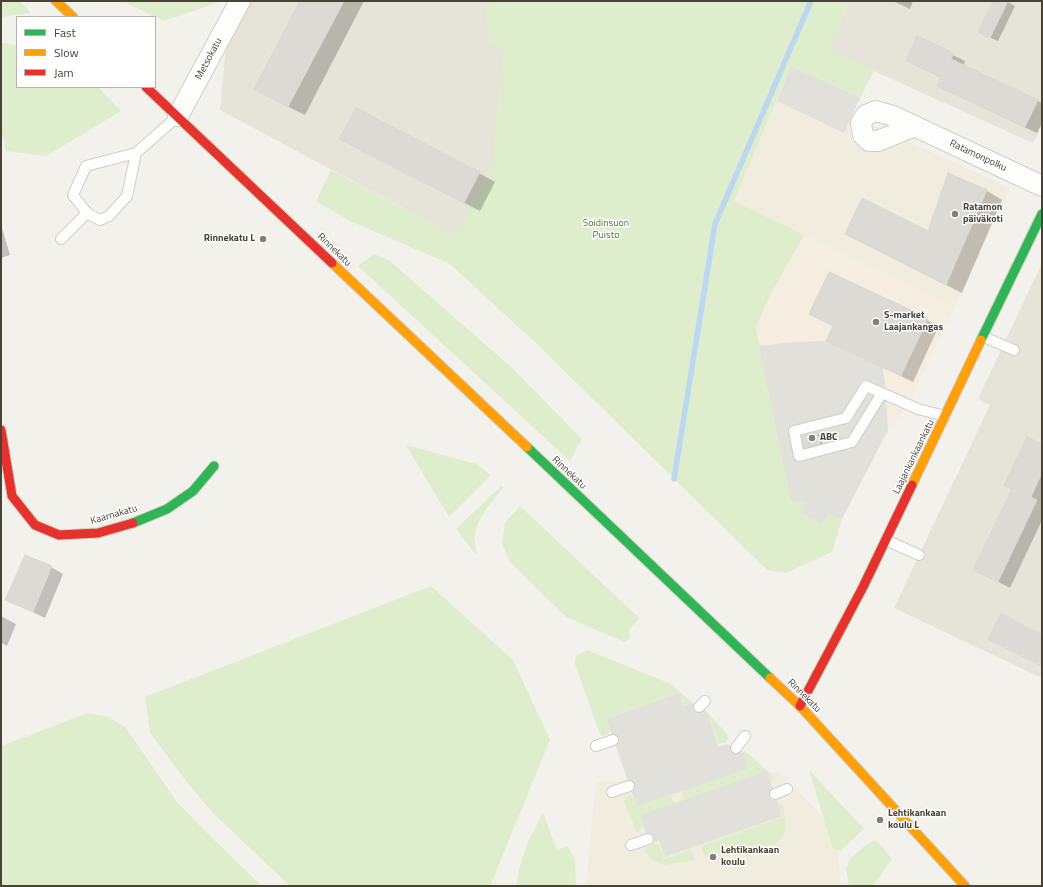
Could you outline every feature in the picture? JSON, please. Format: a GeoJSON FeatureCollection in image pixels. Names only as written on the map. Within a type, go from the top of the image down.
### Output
{"type":"FeatureCollection","features":[{"type":"Feature","properties":{"kind":"street"},"geometry":{"type":"LineString","coordinates":[[56,1],[72,16]]}},
{"type":"Feature","properties":{"kind":"street","name":"Metsokatu"},"geometry":{"type":"LineString","coordinates":[[178,116],[240,1]]}},
{"type":"Feature","properties":{"kind":"street","name":"Rinnekatu"},"geometry":{"type":"LineString","coordinates":[[147,88],[178,116],[244,182],[800,706],[964,886]]}},
{"type":"Feature","properties":{"kind":"street","name":"Ratamonpolku"},"geometry":{"type":"LineString","coordinates":[[915,126],[1042,186]]}},
{"type":"Feature","properties":{"kind":"street","name":"Laajankankaankatu"},"geometry":{"type":"LineString","coordinates":[[800,706],[886,540],[1042,214]]}},
{"type":"Feature","properties":{"kind":"street","name":"Kaarnakatu"},"geometry":{"type":"LineString","coordinates":[[1,430],[12,496],[35,526],[59,535],[98,533],[133,523],[167,510],[193,490],[214,466]]}},
{"type":"Feature","properties":{"kind":"lane"},"geometry":{"type":"LineString","coordinates":[[136,153],[127,196],[109,216],[100,220],[87,213],[73,195],[86,166],[136,153],[178,116]]}},
{"type":"Feature","properties":{"kind":"lane"},"geometry":{"type":"LineString","coordinates":[[61,239],[87,213]]}},
{"type":"Feature","properties":{"kind":"lane"},"geometry":{"type":"LineString","coordinates":[[984,337],[1014,350]]}},
{"type":"Feature","properties":{"kind":"lane"},"geometry":{"type":"LineString","coordinates":[[882,393],[852,442],[799,456],[794,431],[846,418],[866,386],[882,393],[918,409],[945,416]]}},
{"type":"Feature","properties":{"kind":"lane"},"geometry":{"type":"LineString","coordinates":[[886,540],[918,555]]}},
{"type":"Feature","properties":{"kind":"lane"},"geometry":{"type":"LineString","coordinates":[[736,748],[745,736]]}},
{"type":"Feature","properties":{"kind":"lane"},"geometry":{"type":"LineString","coordinates":[[596,746],[613,740]]}},
{"type":"Feature","properties":{"kind":"lane"},"geometry":{"type":"LineString","coordinates":[[612,792],[629,786]]}},
{"type":"Feature","properties":{"kind":"lane"},"geometry":{"type":"LineString","coordinates":[[775,794],[787,789]]}},
{"type":"Feature","properties":{"kind":"lane"},"geometry":{"type":"LineString","coordinates":[[631,845],[648,839]]}},
{"type":"Feature","properties":{"kind":"shaded area"},"geometry":{"type":"Polygon","coordinates":[[[230,1],[576,1],[456,236],[220,110],[230,1]]]}},
{"type":"Feature","properties":{"kind":"shaded area"},"geometry":{"type":"Polygon","coordinates":[[[850,1],[1042,1],[1042,125],[1033,143],[829,49],[850,1]]]}},
{"type":"Feature","properties":{"kind":"shaded area"},"geometry":{"type":"Polygon","coordinates":[[[791,66],[860,98],[853,116],[1010,188],[954,307],[734,201],[791,66]]]}},
{"type":"Feature","properties":{"kind":"shaded area"},"geometry":{"type":"Polygon","coordinates":[[[791,66],[860,98],[844,133],[777,101],[791,66]]]}},
{"type":"Feature","properties":{"kind":"shaded area"},"geometry":{"type":"Polygon","coordinates":[[[804,235],[954,307],[909,405],[888,430],[842,519],[761,353],[756,327],[770,295],[804,235]]]}},
{"type":"Feature","properties":{"kind":"shaded area"},"geometry":{"type":"Polygon","coordinates":[[[1042,263],[1042,678],[894,608],[990,405],[978,399],[1042,263]]]}},
{"type":"Feature","properties":{"kind":"shaded area"},"geometry":{"type":"Polygon","coordinates":[[[826,341],[882,367],[885,382],[888,430],[842,519],[829,515],[822,524],[802,513],[804,502],[791,500],[759,346],[795,342],[826,341]]]}},
{"type":"Feature","properties":{"kind":"shaded area"},"geometry":{"type":"Polygon","coordinates":[[[679,693],[684,706],[693,703],[707,712],[718,747],[727,744],[744,752],[748,769],[637,806],[606,719],[679,693]]]}},
{"type":"Feature","properties":{"kind":"shaded area"},"geometry":{"type":"Polygon","coordinates":[[[767,771],[782,816],[665,857],[659,840],[649,844],[640,815],[767,771]]]}},
{"type":"Feature","properties":{"kind":"shaded area","name":"Lehtikankaan koulu"},"geometry":{"type":"Polygon","coordinates":[[[779,772],[835,829],[841,886],[581,886],[586,885],[596,782],[779,772]]]}},
{"type":"Feature","properties":{"kind":"green space"},"geometry":{"type":"Polygon","coordinates":[[[1,1],[20,1],[30,13],[1,17],[1,1]]]}},
{"type":"Feature","properties":{"kind":"green space"},"geometry":{"type":"Polygon","coordinates":[[[122,1],[222,1],[164,21],[122,1]]]}},
{"type":"Feature","properties":{"kind":"green space","name":"Soidinsuon Puisto"},"geometry":{"type":"Polygon","coordinates":[[[490,1],[850,1],[829,49],[874,71],[860,98],[791,66],[734,201],[804,235],[770,295],[756,327],[761,353],[804,502],[822,524],[829,515],[842,519],[832,552],[786,573],[767,570],[539,346],[450,264],[350,221],[316,201],[331,170],[456,236],[492,165],[502,53],[488,37],[485,8],[490,1]]]}},
{"type":"Feature","properties":{"kind":"green space"},"geometry":{"type":"Polygon","coordinates":[[[1,43],[16,45],[16,88],[99,88],[121,111],[46,156],[6,151],[1,128],[1,43]]]}},
{"type":"Feature","properties":{"kind":"green space"},"geometry":{"type":"Polygon","coordinates":[[[374,254],[390,261],[511,367],[582,439],[570,461],[358,266],[374,254]]]}},
{"type":"Feature","properties":{"kind":"green space"},"geometry":{"type":"Polygon","coordinates":[[[406,445],[476,464],[491,475],[449,517],[406,445]]]}},
{"type":"Feature","properties":{"kind":"green space"},"geometry":{"type":"Polygon","coordinates":[[[501,486],[504,487],[486,509],[478,523],[474,537],[477,556],[456,529],[501,486]]]}},
{"type":"Feature","properties":{"kind":"green space"},"geometry":{"type":"Polygon","coordinates":[[[520,506],[639,618],[629,630],[630,638],[625,642],[566,617],[509,561],[502,543],[505,523],[520,506]]]}},
{"type":"Feature","properties":{"kind":"green space"},"geometry":{"type":"Polygon","coordinates":[[[431,586],[513,660],[550,740],[490,886],[290,886],[214,814],[190,786],[150,733],[145,697],[431,586]]]}},
{"type":"Feature","properties":{"kind":"green space"},"geometry":{"type":"Polygon","coordinates":[[[587,650],[671,684],[693,703],[684,706],[679,693],[606,719],[610,731],[608,734],[603,736],[600,734],[575,664],[576,656],[587,650]]]}},
{"type":"Feature","properties":{"kind":"green space"},"geometry":{"type":"Polygon","coordinates":[[[707,712],[727,734],[728,739],[725,743],[718,744],[707,712]]]}},
{"type":"Feature","properties":{"kind":"green space"},"geometry":{"type":"Polygon","coordinates":[[[88,713],[109,717],[125,727],[177,802],[262,886],[1,886],[1,746],[88,713]]]}},
{"type":"Feature","properties":{"kind":"green space"},"geometry":{"type":"Polygon","coordinates":[[[745,751],[772,775],[772,782],[767,771],[684,800],[681,791],[748,769],[745,751]]]}},
{"type":"Feature","properties":{"kind":"green space"},"geometry":{"type":"Polygon","coordinates":[[[809,770],[864,829],[840,851],[833,849],[809,770]]]}},
{"type":"Feature","properties":{"kind":"green space"},"geometry":{"type":"Polygon","coordinates":[[[629,795],[633,797],[637,806],[671,795],[674,804],[640,815],[643,827],[637,832],[624,801],[629,795]]]}},
{"type":"Feature","properties":{"kind":"green space"},"geometry":{"type":"Polygon","coordinates":[[[779,804],[783,805],[786,825],[784,835],[777,842],[772,845],[705,858],[701,846],[783,817],[779,804]]]}},
{"type":"Feature","properties":{"kind":"green space"},"geometry":{"type":"Polygon","coordinates":[[[543,813],[557,850],[568,846],[575,860],[576,886],[516,886],[520,866],[528,842],[543,813]]]}},
{"type":"Feature","properties":{"kind":"green space"},"geometry":{"type":"Polygon","coordinates":[[[876,840],[892,859],[873,886],[849,886],[846,868],[851,858],[867,844],[876,840]]]}},
{"type":"Feature","properties":{"kind":"green space"},"geometry":{"type":"Polygon","coordinates":[[[654,844],[659,844],[664,859],[691,850],[695,860],[664,865],[652,860],[645,852],[647,847],[654,844]]]}},
{"type":"Feature","properties":{"kind":"building"},"geometry":{"type":"Polygon","coordinates":[[[300,1],[344,1],[288,107],[254,89],[300,1]]]}},
{"type":"Feature","properties":{"kind":"building"},"geometry":{"type":"Polygon","coordinates":[[[993,1],[1008,1],[990,38],[978,32],[993,1]]]}},
{"type":"Feature","properties":{"kind":"building"},"geometry":{"type":"Polygon","coordinates":[[[917,36],[954,53],[951,59],[1038,100],[1025,127],[937,86],[941,77],[906,61],[917,36]]]}},
{"type":"Feature","properties":{"kind":"building"},"geometry":{"type":"Polygon","coordinates":[[[356,108],[480,172],[464,203],[339,139],[356,108]]]}},
{"type":"Feature","properties":{"kind":"building","name":"Ratamon päiväkoti"},"geometry":{"type":"Polygon","coordinates":[[[948,173],[987,190],[946,285],[845,234],[862,198],[928,231],[948,173]]]}},
{"type":"Feature","properties":{"kind":"building","name":"S-market Laajankangas"},"geometry":{"type":"Polygon","coordinates":[[[829,272],[928,318],[901,376],[826,341],[833,326],[809,314],[829,272]]]}},
{"type":"Feature","properties":{"kind":"building"},"geometry":{"type":"Polygon","coordinates":[[[817,432],[820,444],[804,448],[802,436],[817,432]]]}},
{"type":"Feature","properties":{"kind":"building"},"geometry":{"type":"Polygon","coordinates":[[[1027,437],[1042,444],[1042,473],[1031,497],[1037,500],[998,582],[973,570],[1012,489],[1004,486],[1027,437]]]}},
{"type":"Feature","properties":{"kind":"building"},"geometry":{"type":"Polygon","coordinates":[[[25,555],[52,566],[33,612],[5,600],[25,555]]]}},
{"type":"Feature","properties":{"kind":"building"},"geometry":{"type":"Polygon","coordinates":[[[1001,614],[1042,635],[1042,666],[988,639],[1001,614]]]}},
{"type":"Feature","properties":{"kind":"waterway"},"geometry":{"type":"LineString","coordinates":[[674,479],[715,224],[811,1]]}},
{"type":"Feature","properties":{"kind":"traffic: fast"},"geometry":{"type":"LineString","coordinates":[[981,340],[1042,214]]}},
{"type":"Feature","properties":{"kind":"traffic: fast"},"geometry":{"type":"LineString","coordinates":[[527,447],[770,678]]}},
{"type":"Feature","properties":{"kind":"traffic: fast"},"geometry":{"type":"LineString","coordinates":[[133,523],[167,509],[193,491],[214,466]]}},
{"type":"Feature","properties":{"kind":"traffic: slow"},"geometry":{"type":"LineString","coordinates":[[56,1],[72,16]]}},
{"type":"Feature","properties":{"kind":"traffic: slow"},"geometry":{"type":"LineString","coordinates":[[332,263],[527,447]]}},
{"type":"Feature","properties":{"kind":"traffic: slow"},"geometry":{"type":"LineString","coordinates":[[912,485],[981,340]]}},
{"type":"Feature","properties":{"kind":"traffic: slow"},"geometry":{"type":"LineString","coordinates":[[770,678],[800,706],[965,886]]}},
{"type":"Feature","properties":{"kind":"traffic: jam"},"geometry":{"type":"LineString","coordinates":[[147,88],[332,263]]}},
{"type":"Feature","properties":{"kind":"traffic: jam"},"geometry":{"type":"LineString","coordinates":[[1,430],[12,496],[35,525],[59,535],[98,533],[133,523]]}},
{"type":"Feature","properties":{"kind":"traffic: jam"},"geometry":{"type":"LineString","coordinates":[[800,706],[863,587],[912,485]]}},
{"type":"Feature","properties":{"kind":"place","name":"Ratamon päiväkoti"},"geometry":{"type":"Point","coordinates":[955,214]}},
{"type":"Feature","properties":{"kind":"place","name":"Rinnekatu L"},"geometry":{"type":"Point","coordinates":[263,239]}},
{"type":"Feature","properties":{"kind":"place","name":"S-market Laajankangas"},"geometry":{"type":"Point","coordinates":[876,322]}},
{"type":"Feature","properties":{"kind":"place","name":"ABC"},"geometry":{"type":"Point","coordinates":[812,438]}},
{"type":"Feature","properties":{"kind":"place","name":"Lehtikankaan koulu L"},"geometry":{"type":"Point","coordinates":[880,820]}},
{"type":"Feature","properties":{"kind":"place","name":"Lehtikankaan koulu"},"geometry":{"type":"Point","coordinates":[713,857]}}]}
